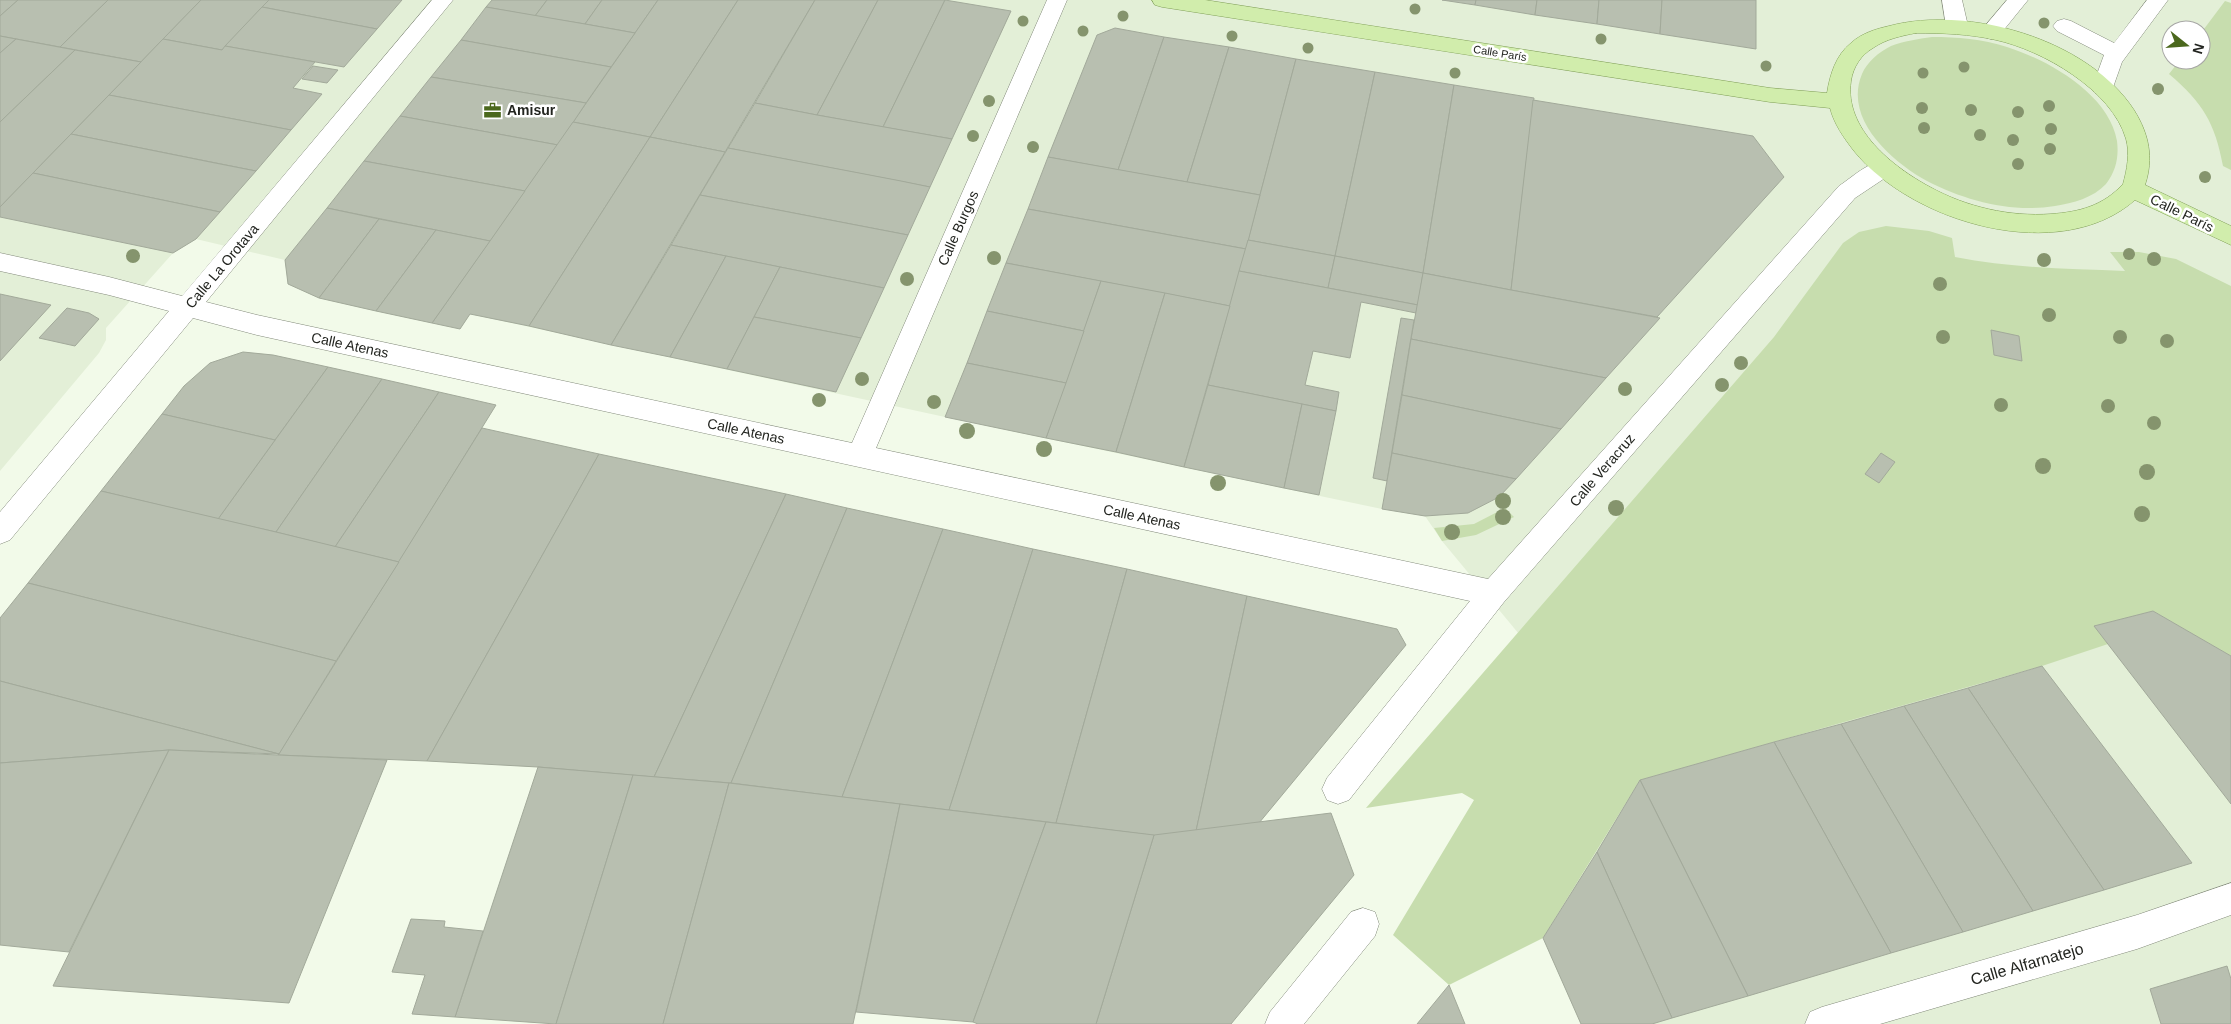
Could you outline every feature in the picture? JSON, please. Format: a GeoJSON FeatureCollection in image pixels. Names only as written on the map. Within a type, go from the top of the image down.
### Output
{"type":"FeatureCollection","features":[{"type":"Feature","properties":{"kind":"main road","name":"Calle París"},"geometry":{"type":"LineString","coordinates":[[1162,0],[1770,95],[1838,101]]}},
{"type":"Feature","properties":{"kind":"main road"},"geometry":{"type":"LineString","coordinates":[[1916,26],[1957,26],[1992,32],[2033,44],[2072,64],[2103,88],[2131,123],[2134,131],[2141,158],[2132,189],[2107,210],[2069,222],[2021,224],[1971,214],[1923,194],[1883,168],[1852,134],[1838,101],[1840,73],[1855,51],[1881,35],[1916,26]]}},
{"type":"Feature","properties":{"kind":"main road","name":"Calle París"},"geometry":{"type":"LineString","coordinates":[[2132,189],[2231,236]]}},
{"type":"Feature","properties":{"kind":"street","name":"Calle La Orotava"},"geometry":{"type":"LineString","coordinates":[[0,532],[444,0]]}},
{"type":"Feature","properties":{"kind":"street","name":"Calle Burgos"},"geometry":{"type":"LineString","coordinates":[[859,456],[1057,0]]}},
{"type":"Feature","properties":{"kind":"street"},"geometry":{"type":"LineString","coordinates":[[1952,0],[1957,26]]}},
{"type":"Feature","properties":{"kind":"street"},"geometry":{"type":"LineString","coordinates":[[1992,32],[2018,0]]}},
{"type":"Feature","properties":{"kind":"street"},"geometry":{"type":"LineString","coordinates":[[2103,88],[2112,60],[2158,0]]}},
{"type":"Feature","properties":{"kind":"street"},"geometry":{"type":"LineString","coordinates":[[2064,26],[2117,53]]}},
{"type":"Feature","properties":{"kind":"street","name":"Calle Veracruz"},"geometry":{"type":"LineString","coordinates":[[1338,788],[1494,593],[1848,192],[1883,168]]}},
{"type":"Feature","properties":{"kind":"street","name":"Calle Atenas"},"geometry":{"type":"LineString","coordinates":[[0,262],[109,286],[257,325],[1494,593]]}},
{"type":"Feature","properties":{"kind":"street","name":"Calle Alfarnatejo"},"geometry":{"type":"LineString","coordinates":[[1822,1024],[2137,932],[2231,899]]}},
{"type":"Feature","properties":{"kind":"street"},"geometry":{"type":"LineString","coordinates":[[1282,1024],[1363,924]]}},
{"type":"Feature","properties":{"kind":"shaded area"},"geometry":{"type":"Polygon","coordinates":[[[0,0],[2231,0],[2231,1024],[1581,1024],[1543,938],[1640,780],[1442,541],[1425,516],[1382,509],[945,417],[470,314],[460,329],[366,309],[319,298],[288,284],[285,260],[196,239],[173,253],[106,328],[106,340],[99,353],[0,471],[0,0]]]}},
{"type":"Feature","properties":{"kind":"green space"},"geometry":{"type":"Polygon","coordinates":[[[2225,1],[2231,3],[2231,170],[2223,166],[2216,138],[2206,115],[2191,95],[2169,74],[2172,70],[2211,70],[2211,20],[2225,1]]]}},
{"type":"Feature","properties":{"kind":"green space"},"geometry":{"type":"Polygon","coordinates":[[[1932,37],[1970,39],[2007,47],[2058,70],[2074,81],[2102,108],[2112,124],[2118,153],[2116,164],[2106,184],[2095,193],[2069,203],[2038,208],[2022,208],[1973,200],[1927,181],[1899,163],[1874,137],[1865,123],[1859,107],[1858,91],[1862,74],[1874,58],[1891,46],[1906,41],[1932,37]]]}},
{"type":"Feature","properties":{"kind":"green space"},"geometry":{"type":"Polygon","coordinates":[[[1886,226],[1929,231],[1952,238],[1955,257],[1976,261],[2040,267],[2125,271],[2110,252],[2139,252],[2176,259],[2231,286],[2231,656],[2153,611],[2095,626],[2108,644],[2042,666],[1640,780],[1543,938],[1449,985],[1393,935],[1474,800],[1462,793],[1366,808],[1774,337],[1843,243],[1859,232],[1886,226]]]}},
{"type":"Feature","properties":{"kind":"green space"},"geometry":{"type":"Polygon","coordinates":[[[1505,508],[1514,517],[1476,535],[1442,541],[1434,528],[1474,524],[1505,508]]]}},
{"type":"Feature","properties":{"kind":"building"},"geometry":{"type":"Polygon","coordinates":[[[0,0],[18,0],[0,16],[0,0]]]}},
{"type":"Feature","properties":{"kind":"building"},"geometry":{"type":"Polygon","coordinates":[[[18,0],[108,0],[60,47],[0,36],[0,16],[18,0]]]}},
{"type":"Feature","properties":{"kind":"building"},"geometry":{"type":"Polygon","coordinates":[[[108,0],[201,0],[141,62],[60,47],[108,0]]]}},
{"type":"Feature","properties":{"kind":"building"},"geometry":{"type":"Polygon","coordinates":[[[201,0],[269,0],[222,50],[163,39],[201,0]]]}},
{"type":"Feature","properties":{"kind":"building"},"geometry":{"type":"Polygon","coordinates":[[[269,0],[402,0],[377,29],[262,7],[269,0]]]}},
{"type":"Feature","properties":{"kind":"building"},"geometry":{"type":"Polygon","coordinates":[[[492,0],[547,0],[535,16],[486,7],[492,0]]]}},
{"type":"Feature","properties":{"kind":"building"},"geometry":{"type":"Polygon","coordinates":[[[547,0],[602,0],[585,24],[535,16],[547,0]]]}},
{"type":"Feature","properties":{"kind":"building"},"geometry":{"type":"Polygon","coordinates":[[[602,0],[658,0],[635,33],[585,24],[602,0]]]}},
{"type":"Feature","properties":{"kind":"building"},"geometry":{"type":"Polygon","coordinates":[[[658,0],[738,0],[650,137],[573,122],[658,0]]]}},
{"type":"Feature","properties":{"kind":"building"},"geometry":{"type":"Polygon","coordinates":[[[738,0],[815,0],[725,152],[650,137],[738,0]]]}},
{"type":"Feature","properties":{"kind":"building"},"geometry":{"type":"Polygon","coordinates":[[[815,0],[878,0],[817,115],[755,103],[815,0]]]}},
{"type":"Feature","properties":{"kind":"building"},"geometry":{"type":"Polygon","coordinates":[[[878,0],[945,0],[883,127],[817,115],[878,0]]]}},
{"type":"Feature","properties":{"kind":"building"},"geometry":{"type":"Polygon","coordinates":[[[945,0],[1011,11],[952,139],[883,127],[945,0]]]}},
{"type":"Feature","properties":{"kind":"building"},"geometry":{"type":"Polygon","coordinates":[[[1442,0],[1476,0],[1475,5],[1442,0]]]}},
{"type":"Feature","properties":{"kind":"building"},"geometry":{"type":"Polygon","coordinates":[[[1476,0],[1537,0],[1535,15],[1475,5],[1476,0]]]}},
{"type":"Feature","properties":{"kind":"building"},"geometry":{"type":"Polygon","coordinates":[[[1537,0],[1599,0],[1597,24],[1535,15],[1537,0]]]}},
{"type":"Feature","properties":{"kind":"building"},"geometry":{"type":"Polygon","coordinates":[[[1599,0],[1662,0],[1660,34],[1597,24],[1599,0]]]}},
{"type":"Feature","properties":{"kind":"building"},"geometry":{"type":"Polygon","coordinates":[[[1662,0],[1756,0],[1756,49],[1660,34],[1662,0]]]}},
{"type":"Feature","properties":{"kind":"building"},"geometry":{"type":"Polygon","coordinates":[[[262,7],[377,29],[344,67],[225,46],[262,7]]]}},
{"type":"Feature","properties":{"kind":"building"},"geometry":{"type":"Polygon","coordinates":[[[486,7],[635,33],[611,67],[461,40],[486,7]]]}},
{"type":"Feature","properties":{"kind":"building"},"geometry":{"type":"Polygon","coordinates":[[[1115,28],[1164,37],[1118,170],[1048,157],[1097,35],[1115,28]]]}},
{"type":"Feature","properties":{"kind":"building"},"geometry":{"type":"Polygon","coordinates":[[[0,36],[16,39],[0,53],[0,36]]]}},
{"type":"Feature","properties":{"kind":"building"},"geometry":{"type":"Polygon","coordinates":[[[1164,37],[1229,47],[1187,182],[1118,170],[1164,37]]]}},
{"type":"Feature","properties":{"kind":"building"},"geometry":{"type":"Polygon","coordinates":[[[16,39],[75,50],[0,122],[0,53],[16,39]]]}},
{"type":"Feature","properties":{"kind":"building"},"geometry":{"type":"Polygon","coordinates":[[[163,39],[222,50],[225,46],[315,62],[293,88],[322,94],[291,130],[109,95],[163,39]]]}},
{"type":"Feature","properties":{"kind":"building"},"geometry":{"type":"Polygon","coordinates":[[[461,40],[611,67],[586,103],[431,77],[461,40]]]}},
{"type":"Feature","properties":{"kind":"building"},"geometry":{"type":"Polygon","coordinates":[[[1229,47],[1296,59],[1260,195],[1187,182],[1229,47]]]}},
{"type":"Feature","properties":{"kind":"building"},"geometry":{"type":"Polygon","coordinates":[[[75,50],[141,62],[0,207],[0,122],[75,50]]]}},
{"type":"Feature","properties":{"kind":"building"},"geometry":{"type":"Polygon","coordinates":[[[1296,59],[1375,72],[1335,256],[1248,240],[1296,59]]]}},
{"type":"Feature","properties":{"kind":"building"},"geometry":{"type":"Polygon","coordinates":[[[313,66],[338,70],[327,83],[302,79],[313,66]]]}},
{"type":"Feature","properties":{"kind":"building"},"geometry":{"type":"Polygon","coordinates":[[[1375,72],[1454,85],[1423,273],[1335,256],[1375,72]]]}},
{"type":"Feature","properties":{"kind":"building","name":"Amisur"},"geometry":{"type":"Polygon","coordinates":[[[431,77],[586,103],[558,145],[400,116],[431,77]]]}},
{"type":"Feature","properties":{"kind":"building"},"geometry":{"type":"Polygon","coordinates":[[[1454,85],[1534,98],[1511,290],[1423,273],[1454,85]]]}},
{"type":"Feature","properties":{"kind":"building"},"geometry":{"type":"Polygon","coordinates":[[[109,95],[291,130],[256,171],[71,134],[109,95]]]}},
{"type":"Feature","properties":{"kind":"building"},"geometry":{"type":"Polygon","coordinates":[[[1533,100],[1753,136],[1784,177],[1657,317],[1511,290],[1533,100]]]}},
{"type":"Feature","properties":{"kind":"building"},"geometry":{"type":"Polygon","coordinates":[[[755,103],[952,139],[930,187],[728,148],[755,103]]]}},
{"type":"Feature","properties":{"kind":"building"},"geometry":{"type":"Polygon","coordinates":[[[400,116],[558,145],[525,191],[364,161],[400,116]]]}},
{"type":"Feature","properties":{"kind":"building"},"geometry":{"type":"Polygon","coordinates":[[[573,122],[650,137],[529,326],[470,314],[460,329],[432,323],[573,122]]]}},
{"type":"Feature","properties":{"kind":"building"},"geometry":{"type":"Polygon","coordinates":[[[71,134],[256,171],[220,212],[33,173],[71,134]]]}},
{"type":"Feature","properties":{"kind":"building"},"geometry":{"type":"Polygon","coordinates":[[[650,137],[725,152],[611,345],[529,326],[650,137]]]}},
{"type":"Feature","properties":{"kind":"building"},"geometry":{"type":"Polygon","coordinates":[[[728,148],[930,187],[908,235],[700,195],[728,148]]]}},
{"type":"Feature","properties":{"kind":"building"},"geometry":{"type":"Polygon","coordinates":[[[1048,157],[1260,195],[1246,249],[1028,209],[1048,157]]]}},
{"type":"Feature","properties":{"kind":"building"},"geometry":{"type":"Polygon","coordinates":[[[364,161],[525,191],[490,241],[327,208],[364,161]]]}},
{"type":"Feature","properties":{"kind":"building"},"geometry":{"type":"Polygon","coordinates":[[[33,173],[220,212],[196,239],[173,253],[0,217],[0,207],[33,173]]]}},
{"type":"Feature","properties":{"kind":"building"},"geometry":{"type":"Polygon","coordinates":[[[700,195],[908,235],[884,288],[671,245],[700,195]]]}},
{"type":"Feature","properties":{"kind":"building"},"geometry":{"type":"Polygon","coordinates":[[[327,208],[379,219],[319,298],[288,284],[285,260],[327,208]]]}},
{"type":"Feature","properties":{"kind":"building"},"geometry":{"type":"Polygon","coordinates":[[[1028,209],[1246,249],[1230,306],[1006,263],[1028,209]]]}},
{"type":"Feature","properties":{"kind":"building"},"geometry":{"type":"Polygon","coordinates":[[[379,219],[436,230],[376,311],[319,298],[379,219]]]}},
{"type":"Feature","properties":{"kind":"building"},"geometry":{"type":"Polygon","coordinates":[[[436,230],[490,241],[432,323],[376,311],[436,230]]]}},
{"type":"Feature","properties":{"kind":"building"},"geometry":{"type":"Polygon","coordinates":[[[1248,240],[1335,256],[1328,288],[1239,271],[1248,240]]]}},
{"type":"Feature","properties":{"kind":"building"},"geometry":{"type":"Polygon","coordinates":[[[671,245],[726,256],[670,357],[611,345],[671,245]]]}},
{"type":"Feature","properties":{"kind":"building"},"geometry":{"type":"Polygon","coordinates":[[[726,256],[780,267],[727,369],[670,357],[726,256]]]}},
{"type":"Feature","properties":{"kind":"building"},"geometry":{"type":"Polygon","coordinates":[[[1335,256],[1423,273],[1418,305],[1328,288],[1335,256]]]}},
{"type":"Feature","properties":{"kind":"building"},"geometry":{"type":"Polygon","coordinates":[[[1006,263],[1101,281],[1084,331],[987,311],[1006,263]]]}},
{"type":"Feature","properties":{"kind":"building"},"geometry":{"type":"Polygon","coordinates":[[[780,267],[884,288],[861,338],[754,317],[780,267]]]}},
{"type":"Feature","properties":{"kind":"building"},"geometry":{"type":"Polygon","coordinates":[[[1239,271],[1418,305],[1416,313],[1361,302],[1350,358],[1313,351],[1305,385],[1339,392],[1336,411],[1208,385],[1239,271]]]}},
{"type":"Feature","properties":{"kind":"building"},"geometry":{"type":"Polygon","coordinates":[[[1423,273],[1660,318],[1606,378],[1411,339],[1423,273]]]}},
{"type":"Feature","properties":{"kind":"building"},"geometry":{"type":"Polygon","coordinates":[[[1101,281],[1165,293],[1116,452],[1046,438],[1101,281]]]}},
{"type":"Feature","properties":{"kind":"building"},"geometry":{"type":"Polygon","coordinates":[[[1165,293],[1230,306],[1184,467],[1116,452],[1165,293]]]}},
{"type":"Feature","properties":{"kind":"building"},"geometry":{"type":"Polygon","coordinates":[[[0,294],[51,305],[0,361],[0,294]]]}},
{"type":"Feature","properties":{"kind":"building"},"geometry":{"type":"Polygon","coordinates":[[[67,308],[89,313],[99,319],[75,346],[39,338],[67,308]]]}},
{"type":"Feature","properties":{"kind":"building"},"geometry":{"type":"Polygon","coordinates":[[[987,311],[1084,331],[1066,383],[967,363],[987,311]]]}},
{"type":"Feature","properties":{"kind":"building"},"geometry":{"type":"Polygon","coordinates":[[[754,317],[861,338],[836,392],[727,369],[754,317]]]}},
{"type":"Feature","properties":{"kind":"building"},"geometry":{"type":"Polygon","coordinates":[[[1401,318],[1414,320],[1387,481],[1373,478],[1401,318]]]}},
{"type":"Feature","properties":{"kind":"building"},"geometry":{"type":"Polygon","coordinates":[[[1991,330],[2019,336],[2022,361],[1994,355],[1991,330]]]}},
{"type":"Feature","properties":{"kind":"building"},"geometry":{"type":"Polygon","coordinates":[[[1411,339],[1606,378],[1561,429],[1402,395],[1411,339]]]}},
{"type":"Feature","properties":{"kind":"building"},"geometry":{"type":"Polygon","coordinates":[[[243,352],[273,355],[328,367],[275,440],[162,414],[184,386],[210,363],[243,352]]]}},
{"type":"Feature","properties":{"kind":"building"},"geometry":{"type":"Polygon","coordinates":[[[967,363],[1066,383],[1046,438],[945,417],[967,363]]]}},
{"type":"Feature","properties":{"kind":"building"},"geometry":{"type":"Polygon","coordinates":[[[328,367],[382,379],[276,532],[218,519],[328,367]]]}},
{"type":"Feature","properties":{"kind":"building"},"geometry":{"type":"Polygon","coordinates":[[[382,379],[439,392],[335,547],[276,532],[382,379]]]}},
{"type":"Feature","properties":{"kind":"building"},"geometry":{"type":"Polygon","coordinates":[[[1208,385],[1302,404],[1284,488],[1184,467],[1208,385]]]}},
{"type":"Feature","properties":{"kind":"building"},"geometry":{"type":"Polygon","coordinates":[[[439,392],[496,405],[399,562],[335,547],[439,392]]]}},
{"type":"Feature","properties":{"kind":"building"},"geometry":{"type":"Polygon","coordinates":[[[1402,395],[1561,429],[1516,479],[1392,453],[1402,395]]]}},
{"type":"Feature","properties":{"kind":"building"},"geometry":{"type":"Polygon","coordinates":[[[1302,404],[1336,411],[1319,495],[1284,488],[1302,404]]]}},
{"type":"Feature","properties":{"kind":"building"},"geometry":{"type":"Polygon","coordinates":[[[162,414],[275,440],[218,519],[101,491],[162,414]]]}},
{"type":"Feature","properties":{"kind":"building"},"geometry":{"type":"Polygon","coordinates":[[[482,428],[599,454],[427,761],[278,755],[482,428]]]}},
{"type":"Feature","properties":{"kind":"building"},"geometry":{"type":"Polygon","coordinates":[[[1392,453],[1516,479],[1499,497],[1468,513],[1425,516],[1382,509],[1392,453]]]}},
{"type":"Feature","properties":{"kind":"building"},"geometry":{"type":"Polygon","coordinates":[[[1881,453],[1895,462],[1879,483],[1865,474],[1881,453]]]}},
{"type":"Feature","properties":{"kind":"building"},"geometry":{"type":"Polygon","coordinates":[[[599,454],[786,494],[654,777],[538,767],[427,761],[599,454]]]}},
{"type":"Feature","properties":{"kind":"building"},"geometry":{"type":"Polygon","coordinates":[[[101,491],[399,562],[336,661],[28,583],[101,491]]]}},
{"type":"Feature","properties":{"kind":"building"},"geometry":{"type":"Polygon","coordinates":[[[786,494],[847,508],[731,783],[654,777],[786,494]]]}},
{"type":"Feature","properties":{"kind":"building"},"geometry":{"type":"Polygon","coordinates":[[[847,508],[943,529],[842,797],[731,783],[847,508]]]}},
{"type":"Feature","properties":{"kind":"building"},"geometry":{"type":"Polygon","coordinates":[[[943,529],[1033,549],[949,810],[842,797],[943,529]]]}},
{"type":"Feature","properties":{"kind":"building"},"geometry":{"type":"Polygon","coordinates":[[[1033,549],[1127,569],[1056,823],[949,810],[1033,549]]]}},
{"type":"Feature","properties":{"kind":"building"},"geometry":{"type":"Polygon","coordinates":[[[1127,569],[1247,596],[1196,831],[1158,836],[1056,823],[1127,569]]]}},
{"type":"Feature","properties":{"kind":"building"},"geometry":{"type":"Polygon","coordinates":[[[28,583],[336,661],[279,754],[0,681],[0,618],[28,583]]]}},
{"type":"Feature","properties":{"kind":"building"},"geometry":{"type":"Polygon","coordinates":[[[1247,596],[1397,629],[1406,645],[1259,823],[1196,831],[1247,596]]]}},
{"type":"Feature","properties":{"kind":"building"},"geometry":{"type":"Polygon","coordinates":[[[2153,611],[2231,656],[2231,804],[2094,626],[2153,611]]]}},
{"type":"Feature","properties":{"kind":"building"},"geometry":{"type":"Polygon","coordinates":[[[2042,666],[2192,863],[2104,890],[1968,688],[2042,666]]]}},
{"type":"Feature","properties":{"kind":"building"},"geometry":{"type":"Polygon","coordinates":[[[0,681],[279,754],[169,750],[0,763],[0,681]]]}},
{"type":"Feature","properties":{"kind":"building"},"geometry":{"type":"Polygon","coordinates":[[[1968,688],[2104,890],[2033,911],[1904,706],[1968,688]]]}},
{"type":"Feature","properties":{"kind":"building"},"geometry":{"type":"Polygon","coordinates":[[[1904,706],[2033,911],[1963,932],[1841,724],[1904,706]]]}},
{"type":"Feature","properties":{"kind":"building"},"geometry":{"type":"Polygon","coordinates":[[[1841,724],[1963,932],[1891,953],[1774,742],[1841,724]]]}},
{"type":"Feature","properties":{"kind":"building"},"geometry":{"type":"Polygon","coordinates":[[[1774,742],[1891,953],[1748,996],[1640,780],[1774,742]]]}},
{"type":"Feature","properties":{"kind":"building"},"geometry":{"type":"Polygon","coordinates":[[[169,750],[69,952],[0,945],[0,763],[169,750]]]}},
{"type":"Feature","properties":{"kind":"building"},"geometry":{"type":"Polygon","coordinates":[[[169,750],[387,760],[289,1003],[53,986],[169,750]]]}},
{"type":"Feature","properties":{"kind":"building"},"geometry":{"type":"Polygon","coordinates":[[[538,767],[633,775],[556,1024],[455,1017],[538,767]]]}},
{"type":"Feature","properties":{"kind":"building"},"geometry":{"type":"Polygon","coordinates":[[[633,775],[729,783],[663,1024],[556,1024],[633,775]]]}},
{"type":"Feature","properties":{"kind":"building"},"geometry":{"type":"Polygon","coordinates":[[[1640,780],[1748,996],[1672,1018],[1597,852],[1640,780]]]}},
{"type":"Feature","properties":{"kind":"building"},"geometry":{"type":"Polygon","coordinates":[[[729,783],[900,804],[853,1024],[663,1024],[729,783]]]}},
{"type":"Feature","properties":{"kind":"building"},"geometry":{"type":"Polygon","coordinates":[[[900,804],[1046,822],[973,1022],[856,1012],[900,804]]]}},
{"type":"Feature","properties":{"kind":"building"},"geometry":{"type":"Polygon","coordinates":[[[1331,813],[1354,875],[1231,1024],[1096,1024],[1154,835],[1331,813]]]}},
{"type":"Feature","properties":{"kind":"building"},"geometry":{"type":"Polygon","coordinates":[[[1046,822],[1154,835],[1096,1024],[978,1024],[973,1022],[1046,822]]]}},
{"type":"Feature","properties":{"kind":"building"},"geometry":{"type":"Polygon","coordinates":[[[1597,852],[1672,1018],[1652,1024],[1581,1024],[1543,938],[1597,852]]]}},
{"type":"Feature","properties":{"kind":"building"},"geometry":{"type":"Polygon","coordinates":[[[411,919],[445,921],[444,927],[483,931],[455,1017],[412,1014],[425,975],[392,972],[411,919]]]}},
{"type":"Feature","properties":{"kind":"building"},"geometry":{"type":"Polygon","coordinates":[[[2227,966],[2231,979],[2231,1024],[2161,1024],[2150,989],[2227,966]]]}},
{"type":"Feature","properties":{"kind":"building"},"geometry":{"type":"Polygon","coordinates":[[[1449,985],[1465,1024],[1417,1024],[1449,985]]]}},
{"type":"Feature","properties":{"kind":"place","name":"Amisur"},"geometry":{"type":"Point","coordinates":[493,110]}}]}
